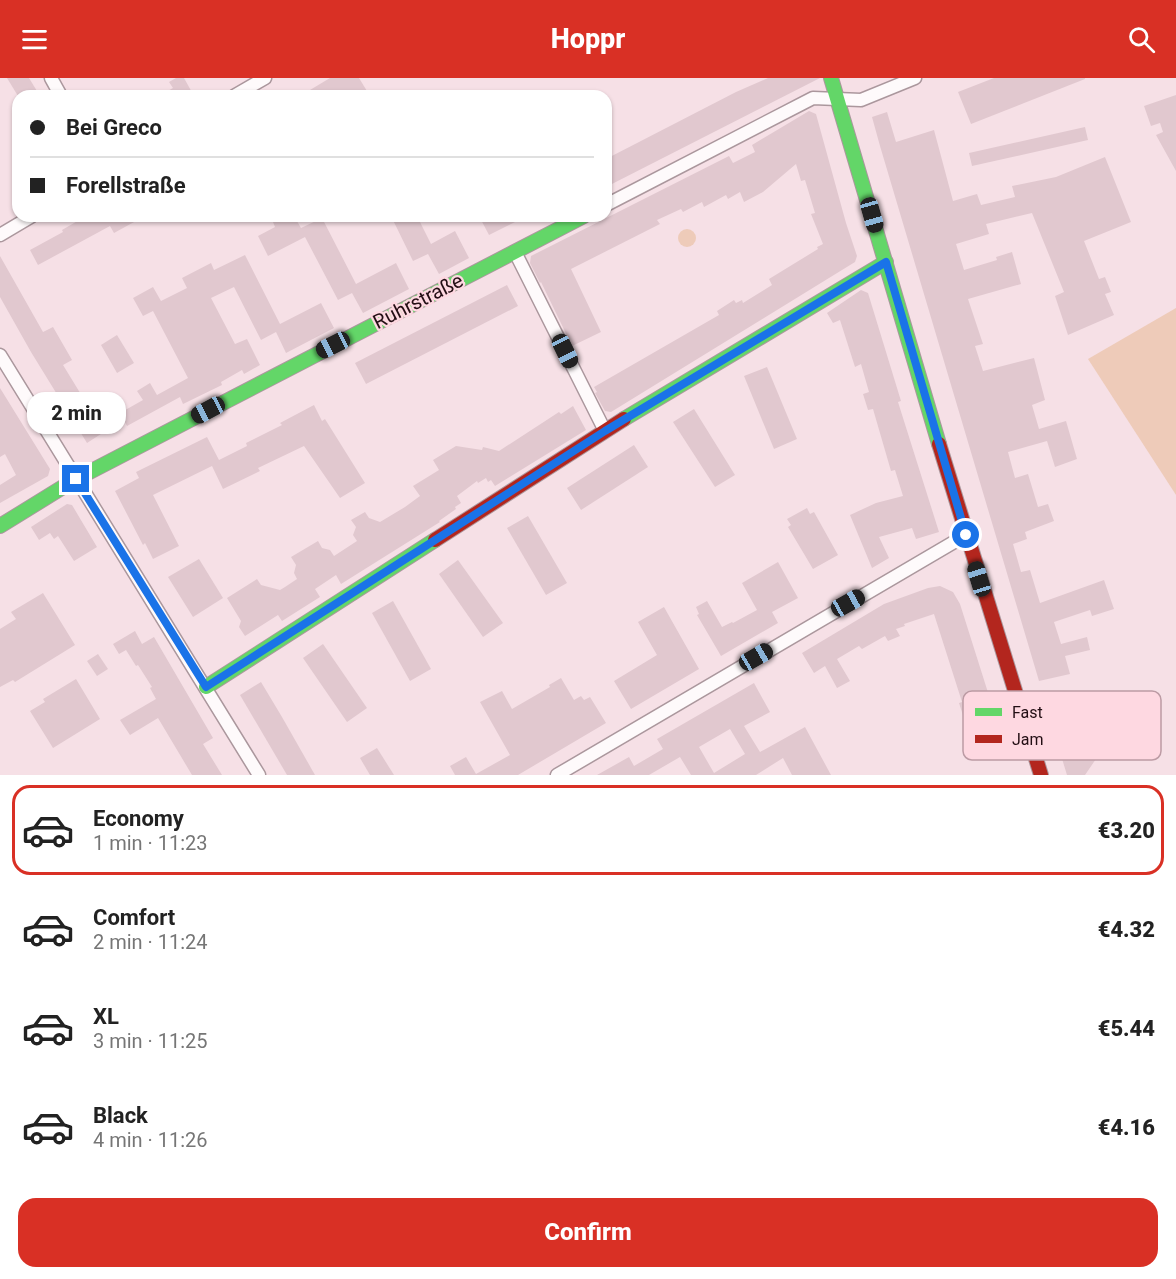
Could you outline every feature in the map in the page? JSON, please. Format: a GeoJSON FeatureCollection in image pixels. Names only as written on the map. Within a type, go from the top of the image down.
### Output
{"type":"FeatureCollection","features":[{"type":"Feature","properties":{"kind":"street"},"geometry":{"type":"LineString","coordinates":[[244,90],[265,78]]}},
{"type":"Feature","properties":{"kind":"street"},"geometry":{"type":"LineString","coordinates":[[831,78],[966,535],[1015,691]]}},
{"type":"Feature","properties":{"kind":"street"},"geometry":{"type":"LineString","coordinates":[[612,202],[813,98],[861,99],[915,78]]}},
{"type":"Feature","properties":{"kind":"street"},"geometry":{"type":"LineString","coordinates":[[0,235],[22,222]]}},
{"type":"Feature","properties":{"kind":"street","name":"Ruhrstraße"},"geometry":{"type":"LineString","coordinates":[[0,526],[76,479],[572,222]]}},
{"type":"Feature","properties":{"kind":"street"},"geometry":{"type":"LineString","coordinates":[[515,252],[605,431]]}},
{"type":"Feature","properties":{"kind":"street"},"geometry":{"type":"LineString","coordinates":[[206,687],[605,431],[886,262]]}},
{"type":"Feature","properties":{"kind":"street"},"geometry":{"type":"LineString","coordinates":[[0,355],[259,775]]}},
{"type":"Feature","properties":{"kind":"street"},"geometry":{"type":"LineString","coordinates":[[557,775],[966,535]]}},
{"type":"Feature","properties":{"kind":"street"},"geometry":{"type":"LineString","coordinates":[[1036,760],[1041,775]]}},
{"type":"Feature","properties":{"kind":"shaded area"},"geometry":{"type":"Polygon","coordinates":[[[687,229],[693,232],[696,238],[693,244],[687,247],[681,244],[678,238],[681,232],[687,229]]]}},
{"type":"Feature","properties":{"kind":"shaded area"},"geometry":{"type":"Polygon","coordinates":[[[1176,308],[1176,495],[1088,359],[1176,308]]]}},
{"type":"Feature","properties":{"kind":"building"},"geometry":{"type":"Polygon","coordinates":[[[7,78],[29,78],[36,90],[14,90],[7,78]]]}},
{"type":"Feature","properties":{"kind":"building"},"geometry":{"type":"Polygon","coordinates":[[[176,78],[184,78],[191,90],[170,90],[173,88],[169,82],[176,78]]]}},
{"type":"Feature","properties":{"kind":"building"},"geometry":{"type":"Polygon","coordinates":[[[330,78],[359,78],[366,90],[310,90],[330,78]]]}},
{"type":"Feature","properties":{"kind":"building"},"geometry":{"type":"Polygon","coordinates":[[[768,78],[820,78],[612,184],[612,156],[768,78]]]}},
{"type":"Feature","properties":{"kind":"building"},"geometry":{"type":"Polygon","coordinates":[[[994,78],[1085,79],[971,124],[958,92],[994,78]]]}},
{"type":"Feature","properties":{"kind":"building"},"geometry":{"type":"Polygon","coordinates":[[[1176,95],[1176,171],[1156,135],[1163,132],[1160,123],[1151,126],[1144,106],[1176,95]]]}},
{"type":"Feature","properties":{"kind":"building"},"geometry":{"type":"Polygon","coordinates":[[[809,111],[816,114],[857,256],[855,262],[611,412],[605,411],[594,387],[719,315],[717,311],[734,300],[736,303],[742,300],[743,303],[772,285],[769,279],[823,244],[811,214],[815,213],[805,180],[801,181],[796,164],[763,192],[744,202],[740,192],[728,199],[726,195],[704,207],[702,202],[683,212],[681,209],[657,220],[660,224],[571,269],[601,332],[572,346],[530,263],[531,256],[598,222],[612,222],[612,215],[729,156],[733,163],[755,152],[752,145],[809,111]]]}},
{"type":"Feature","properties":{"kind":"building"},"geometry":{"type":"Polygon","coordinates":[[[887,112],[896,142],[934,130],[953,201],[977,194],[981,205],[1015,197],[1012,186],[1056,177],[1105,157],[1131,222],[1084,241],[1099,279],[1105,277],[1111,292],[1105,294],[1114,315],[1068,335],[1055,296],[1064,292],[1032,213],[986,224],[989,234],[956,244],[964,270],[997,260],[996,257],[1012,252],[1021,284],[968,299],[983,344],[975,346],[983,371],[1034,358],[1045,400],[1032,405],[1039,429],[1066,421],[1077,459],[1055,467],[1047,441],[1008,452],[1015,478],[1028,474],[1038,507],[1048,504],[1054,521],[1025,532],[1027,539],[1013,544],[1021,572],[1030,570],[1040,603],[1104,580],[1114,609],[1092,616],[1090,610],[1054,622],[1061,644],[1087,637],[1090,650],[1065,656],[1070,674],[1039,681],[872,117],[887,112]]]}},
{"type":"Feature","properties":{"kind":"building"},"geometry":{"type":"Polygon","coordinates":[[[1085,127],[1088,140],[972,166],[969,153],[1085,127]]]}},
{"type":"Feature","properties":{"kind":"building"},"geometry":{"type":"Polygon","coordinates":[[[76,222],[134,222],[114,233],[110,226],[38,265],[30,250],[63,232],[62,230],[76,222]]]}},
{"type":"Feature","properties":{"kind":"building"},"geometry":{"type":"Polygon","coordinates":[[[273,222],[298,222],[301,228],[314,222],[324,222],[356,284],[396,263],[409,289],[363,313],[352,293],[338,300],[305,237],[268,256],[258,236],[275,227],[273,222]]]}},
{"type":"Feature","properties":{"kind":"building"},"geometry":{"type":"Polygon","coordinates":[[[394,222],[420,222],[431,244],[455,231],[469,258],[439,274],[428,254],[413,261],[394,222]]]}},
{"type":"Feature","properties":{"kind":"building"},"geometry":{"type":"Polygon","coordinates":[[[482,222],[515,222],[489,235],[482,222]]]}},
{"type":"Feature","properties":{"kind":"building"},"geometry":{"type":"Polygon","coordinates":[[[245,255],[280,324],[321,303],[334,328],[286,353],[276,332],[261,340],[234,287],[211,298],[235,344],[247,339],[260,365],[244,374],[242,370],[221,382],[222,385],[183,404],[180,397],[127,426],[120,413],[143,400],[137,391],[150,383],[157,395],[188,378],[153,311],[143,316],[133,298],[153,287],[161,301],[187,288],[182,278],[211,263],[214,270],[245,255]]]}},
{"type":"Feature","properties":{"kind":"building"},"geometry":{"type":"Polygon","coordinates":[[[0,256],[43,332],[53,327],[72,360],[63,365],[104,432],[87,443],[0,297],[0,256]]]}},
{"type":"Feature","properties":{"kind":"building"},"geometry":{"type":"Polygon","coordinates":[[[507,285],[518,306],[366,384],[355,363],[507,285]]]}},
{"type":"Feature","properties":{"kind":"building"},"geometry":{"type":"Polygon","coordinates":[[[861,290],[868,293],[901,401],[898,402],[939,532],[916,539],[912,528],[879,537],[889,558],[872,568],[850,515],[876,503],[903,496],[895,470],[891,471],[873,409],[868,410],[863,394],[869,392],[861,364],[855,367],[840,320],[833,323],[827,313],[861,290]]]}},
{"type":"Feature","properties":{"kind":"building"},"geometry":{"type":"Polygon","coordinates":[[[117,335],[134,363],[117,373],[101,345],[117,335]]]}},
{"type":"Feature","properties":{"kind":"building"},"geometry":{"type":"Polygon","coordinates":[[[767,367],[797,439],[774,449],[744,376],[767,367]]]}},
{"type":"Feature","properties":{"kind":"building"},"geometry":{"type":"Polygon","coordinates":[[[0,388],[50,469],[48,476],[0,503],[0,485],[16,475],[5,454],[0,457],[0,388]]]}},
{"type":"Feature","properties":{"kind":"building"},"geometry":{"type":"Polygon","coordinates":[[[314,405],[322,421],[325,419],[365,483],[340,498],[304,446],[258,468],[260,471],[223,489],[212,466],[153,495],[179,546],[153,559],[145,543],[143,545],[115,491],[139,478],[136,472],[207,437],[219,460],[247,446],[246,443],[282,425],[280,423],[314,405]]]}},
{"type":"Feature","properties":{"kind":"building"},"geometry":{"type":"Polygon","coordinates":[[[573,406],[586,430],[495,486],[491,480],[488,482],[486,478],[478,483],[477,481],[457,496],[461,503],[440,522],[341,584],[336,575],[315,589],[320,597],[282,621],[278,615],[245,636],[239,627],[241,621],[227,598],[257,579],[261,585],[280,590],[285,587],[297,579],[294,573],[296,565],[291,557],[318,541],[322,548],[330,550],[334,556],[357,541],[353,535],[356,527],[351,520],[365,512],[369,518],[380,522],[405,507],[420,496],[413,486],[439,470],[433,460],[456,446],[482,450],[483,447],[499,451],[559,412],[561,414],[573,406]]]}},
{"type":"Feature","properties":{"kind":"building"},"geometry":{"type":"Polygon","coordinates":[[[694,409],[735,475],[715,487],[673,422],[694,409]]]}},
{"type":"Feature","properties":{"kind":"building"},"geometry":{"type":"Polygon","coordinates":[[[634,445],[648,467],[581,510],[567,488],[634,445]]]}},
{"type":"Feature","properties":{"kind":"building"},"geometry":{"type":"Polygon","coordinates":[[[67,504],[72,505],[97,547],[74,561],[58,536],[54,539],[50,533],[39,540],[31,527],[67,504]]]}},
{"type":"Feature","properties":{"kind":"building"},"geometry":{"type":"Polygon","coordinates":[[[807,508],[810,514],[814,512],[838,555],[813,569],[788,527],[791,525],[787,519],[807,508]]]}},
{"type":"Feature","properties":{"kind":"building"},"geometry":{"type":"Polygon","coordinates":[[[528,516],[567,583],[546,595],[507,528],[528,516]]]}},
{"type":"Feature","properties":{"kind":"building"},"geometry":{"type":"Polygon","coordinates":[[[199,559],[223,598],[193,617],[168,577],[199,559]]]}},
{"type":"Feature","properties":{"kind":"building"},"geometry":{"type":"Polygon","coordinates":[[[458,560],[503,623],[483,637],[439,574],[458,560]]]}},
{"type":"Feature","properties":{"kind":"building"},"geometry":{"type":"Polygon","coordinates":[[[778,562],[798,598],[772,612],[778,623],[721,656],[697,615],[699,614],[696,607],[707,601],[722,627],[757,610],[742,583],[778,562]]]}},
{"type":"Feature","properties":{"kind":"building"},"geometry":{"type":"Polygon","coordinates":[[[940,586],[953,592],[960,604],[988,691],[963,691],[963,715],[959,703],[962,702],[934,614],[896,629],[900,636],[888,641],[885,636],[862,649],[859,646],[837,659],[850,681],[837,688],[825,666],[814,673],[802,653],[884,604],[940,586]]]}},
{"type":"Feature","properties":{"kind":"building"},"geometry":{"type":"Polygon","coordinates":[[[43,593],[75,645],[15,682],[13,680],[0,687],[0,629],[16,619],[11,612],[43,593]]]}},
{"type":"Feature","properties":{"kind":"building"},"geometry":{"type":"Polygon","coordinates":[[[393,601],[431,669],[410,681],[372,613],[393,601]]]}},
{"type":"Feature","properties":{"kind":"building"},"geometry":{"type":"Polygon","coordinates":[[[664,607],[699,669],[631,709],[614,681],[657,655],[638,622],[664,607]]]}},
{"type":"Feature","properties":{"kind":"building"},"geometry":{"type":"Polygon","coordinates":[[[135,631],[142,644],[154,637],[213,738],[203,744],[222,775],[192,775],[158,718],[130,735],[120,720],[156,699],[150,688],[152,687],[138,665],[136,666],[126,650],[119,654],[113,644],[135,631]]]}},
{"type":"Feature","properties":{"kind":"building"},"geometry":{"type":"Polygon","coordinates":[[[323,644],[367,708],[347,722],[303,658],[323,644]]]}},
{"type":"Feature","properties":{"kind":"building"},"geometry":{"type":"Polygon","coordinates":[[[98,654],[108,669],[97,676],[87,661],[98,654]]]}},
{"type":"Feature","properties":{"kind":"building"},"geometry":{"type":"Polygon","coordinates":[[[561,678],[574,700],[581,696],[584,700],[590,697],[606,723],[518,775],[455,775],[450,766],[466,757],[476,774],[510,755],[480,702],[502,691],[512,709],[561,678]]]}},
{"type":"Feature","properties":{"kind":"building"},"geometry":{"type":"Polygon","coordinates":[[[76,679],[100,719],[53,748],[30,711],[45,702],[43,699],[76,679]]]}},
{"type":"Feature","properties":{"kind":"building"},"geometry":{"type":"Polygon","coordinates":[[[261,682],[315,775],[287,775],[240,695],[261,682]]]}},
{"type":"Feature","properties":{"kind":"building"},"geometry":{"type":"Polygon","coordinates":[[[754,683],[770,712],[744,726],[760,752],[805,727],[831,775],[792,775],[783,758],[756,775],[691,775],[680,757],[649,775],[597,775],[629,757],[634,766],[663,749],[657,739],[754,683]],[[730,729],[699,747],[714,773],[745,754],[730,729]]]}},
{"type":"Feature","properties":{"kind":"building"},"geometry":{"type":"Polygon","coordinates":[[[377,748],[394,775],[370,775],[360,758],[377,748]]]}},
{"type":"Feature","properties":{"kind":"building"},"geometry":{"type":"Polygon","coordinates":[[[1062,760],[1095,760],[1085,775],[1067,775],[1062,760]]]}},
{"type":"Feature","properties":{"kind":"traffic: fast"},"geometry":{"type":"LineString","coordinates":[[831,78],[939,444]]}},
{"type":"Feature","properties":{"kind":"traffic: fast"},"geometry":{"type":"LineString","coordinates":[[0,526],[76,479],[572,222]]}},
{"type":"Feature","properties":{"kind":"traffic: fast"},"geometry":{"type":"LineString","coordinates":[[624,419],[886,262]]}},
{"type":"Feature","properties":{"kind":"traffic: fast"},"geometry":{"type":"LineString","coordinates":[[206,687],[435,540]]}},
{"type":"Feature","properties":{"kind":"traffic: jam"},"geometry":{"type":"LineString","coordinates":[[435,540],[624,419]]}},
{"type":"Feature","properties":{"kind":"traffic: jam"},"geometry":{"type":"LineString","coordinates":[[939,444],[1015,691]]}},
{"type":"Feature","properties":{"kind":"traffic: jam"},"geometry":{"type":"LineString","coordinates":[[1036,760],[1041,775]]}},
{"type":"Feature","properties":{"kind":"route"},"geometry":{"type":"LineString","coordinates":[[76,479],[206,687],[605,431],[886,262],[966,535]]}}]}
